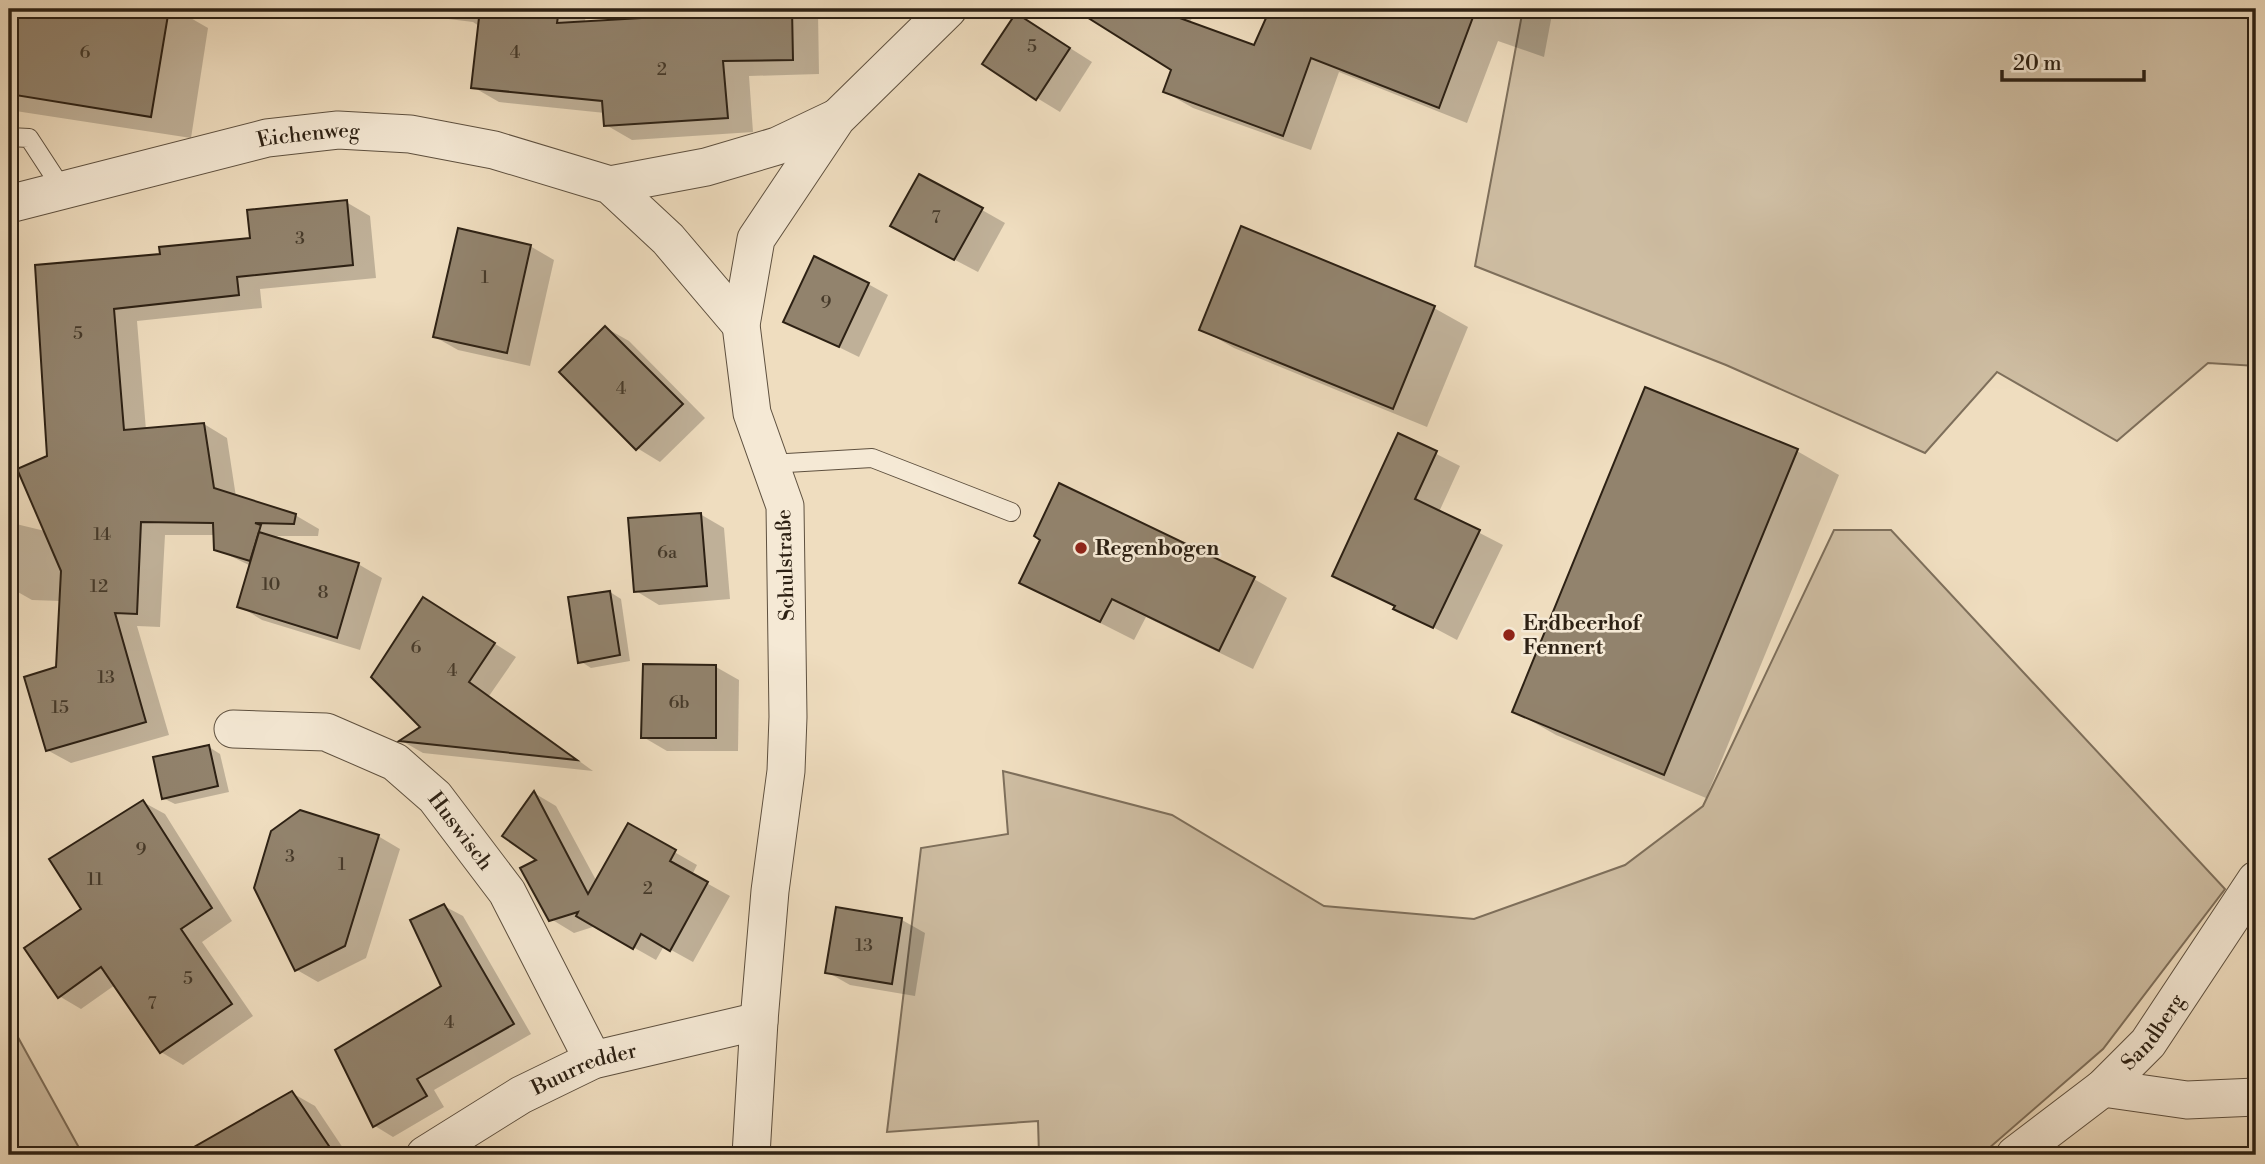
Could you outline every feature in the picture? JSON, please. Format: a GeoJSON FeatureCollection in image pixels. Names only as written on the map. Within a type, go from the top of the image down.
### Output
{"type":"FeatureCollection","features":[{"type":"Feature","properties":{"kind":"street","name":"Schulstraße"},"geometry":{"type":"LineString","coordinates":[[751,1155],[759,1021],[770,891],[786,771],[788,717],[785,506],[752,413],[741,325],[756,239],[838,118],[948,9]]}},
{"type":"Feature","properties":{"kind":"street","name":"Eichenweg"},"geometry":{"type":"LineString","coordinates":[[610,185],[729,160],[777,146],[838,118]]}},
{"type":"Feature","properties":{"kind":"street","name":"Eichenweg"},"geometry":{"type":"LineString","coordinates":[[9,204],[267,138],[338,130],[410,134],[482,148],[610,185],[668,239],[741,325]]}},
{"type":"Feature","properties":{"kind":"street","name":"Huswisch"},"geometry":{"type":"LineString","coordinates":[[233,729],[326,732],[395,762],[435,797],[506,892],[593,1060]]}},
{"type":"Feature","properties":{"kind":"street","name":"Sandberg"},"geometry":{"type":"LineString","coordinates":[[2015,1155],[2103,1087],[2148,1042],[2256,880]]}},
{"type":"Feature","properties":{"kind":"street","name":"Buurredder"},"geometry":{"type":"LineString","coordinates":[[425,1155],[521,1095],[593,1060],[759,1021]]}},
{"type":"Feature","properties":{"kind":"street"},"geometry":{"type":"LineString","coordinates":[[2103,1087],[2187,1100],[2256,1097]]}},
{"type":"Feature","properties":{"kind":"lane"},"geometry":{"type":"LineString","coordinates":[[9,137],[29,138],[63,190]]}},
{"type":"Feature","properties":{"kind":"lane"},"geometry":{"type":"LineString","coordinates":[[770,464],[872,458],[1011,512]]}},
{"type":"Feature","properties":{"kind":"shaded area"},"geometry":{"type":"Polygon","coordinates":[[[1523,9],[2256,9],[2256,366],[2208,363],[2117,441],[1997,372],[1925,453],[1726,365],[1475,266],[1523,9]]]}},
{"type":"Feature","properties":{"kind":"shaded area"},"geometry":{"type":"Polygon","coordinates":[[[1834,530],[1891,530],[2225,889],[2103,1049],[1988,1149],[1977,1155],[1039,1155],[1038,1121],[887,1132],[921,848],[1008,834],[1003,771],[1172,815],[1324,906],[1474,919],[1625,865],[1703,806],[1834,530]]]}},
{"type":"Feature","properties":{"kind":"shaded area"},"geometry":{"type":"Polygon","coordinates":[[[9,1021],[83,1155],[9,1155],[9,1021]]]}},
{"type":"Feature","properties":{"kind":"building"},"geometry":{"type":"Polygon","coordinates":[[[9,9],[169,9],[151,117],[9,94],[9,9]]]}},
{"type":"Feature","properties":{"kind":"building"},"geometry":{"type":"Polygon","coordinates":[[[480,9],[559,9],[557,23],[744,12],[744,9],[792,9],[793,60],[723,61],[728,118],[604,126],[602,101],[471,88],[480,9]]]}},
{"type":"Feature","properties":{"kind":"building"},"geometry":{"type":"Polygon","coordinates":[[[1074,9],[1155,9],[1254,45],[1270,9],[1476,9],[1439,108],[1311,58],[1283,136],[1163,92],[1171,70],[1074,9]]]}},
{"type":"Feature","properties":{"kind":"building"},"geometry":{"type":"Polygon","coordinates":[[[1016,13],[1070,48],[1036,100],[982,64],[1016,13]]]}},
{"type":"Feature","properties":{"kind":"building"},"geometry":{"type":"Polygon","coordinates":[[[919,174],[983,208],[954,260],[890,226],[919,174]]]}},
{"type":"Feature","properties":{"kind":"building"},"geometry":{"type":"Polygon","coordinates":[[[347,200],[353,265],[237,277],[239,295],[114,309],[124,430],[204,423],[214,488],[296,514],[294,524],[255,523],[261,525],[250,561],[214,550],[213,523],[141,522],[137,614],[115,613],[146,722],[46,751],[24,677],[56,667],[61,571],[17,469],[47,456],[35,265],[160,254],[159,247],[250,238],[247,210],[347,200]]]}},
{"type":"Feature","properties":{"kind":"building"},"geometry":{"type":"Polygon","coordinates":[[[1241,226],[1435,306],[1393,409],[1199,330],[1241,226]]]}},
{"type":"Feature","properties":{"kind":"building"},"geometry":{"type":"Polygon","coordinates":[[[458,228],[531,245],[507,353],[433,337],[458,228]]]}},
{"type":"Feature","properties":{"kind":"building"},"geometry":{"type":"Polygon","coordinates":[[[814,256],[869,283],[839,347],[783,322],[814,256]]]}},
{"type":"Feature","properties":{"kind":"building"},"geometry":{"type":"Polygon","coordinates":[[[605,326],[683,404],[636,450],[559,372],[605,326]]]}},
{"type":"Feature","properties":{"kind":"building"},"geometry":{"type":"Polygon","coordinates":[[[1645,387],[1798,449],[1664,775],[1512,712],[1645,387]]]}},
{"type":"Feature","properties":{"kind":"building"},"geometry":{"type":"Polygon","coordinates":[[[1398,433],[1437,451],[1415,499],[1480,530],[1433,628],[1393,609],[1395,606],[1332,576],[1398,433]]]}},
{"type":"Feature","properties":{"kind":"building"},"geometry":{"type":"Polygon","coordinates":[[[1059,483],[1255,577],[1219,651],[1112,599],[1100,622],[1019,583],[1040,540],[1034,536],[1059,483]]]}},
{"type":"Feature","properties":{"kind":"building"},"geometry":{"type":"Polygon","coordinates":[[[701,513],[707,586],[634,592],[628,518],[701,513]]]}},
{"type":"Feature","properties":{"kind":"building"},"geometry":{"type":"Polygon","coordinates":[[[259,532],[359,563],[337,638],[237,607],[259,532]]]}},
{"type":"Feature","properties":{"kind":"building"},"geometry":{"type":"Polygon","coordinates":[[[610,591],[620,655],[578,663],[568,597],[610,591]]]}},
{"type":"Feature","properties":{"kind":"building"},"geometry":{"type":"Polygon","coordinates":[[[423,597],[495,643],[469,682],[577,760],[399,741],[420,727],[371,677],[423,597]]]}},
{"type":"Feature","properties":{"kind":"building"},"geometry":{"type":"Polygon","coordinates":[[[643,664],[716,665],[716,738],[641,738],[643,664]]]}},
{"type":"Feature","properties":{"kind":"building"},"geometry":{"type":"Polygon","coordinates":[[[209,745],[218,786],[162,799],[153,757],[209,745]]]}},
{"type":"Feature","properties":{"kind":"building"},"geometry":{"type":"Polygon","coordinates":[[[534,791],[588,894],[628,823],[676,850],[670,861],[708,882],[670,951],[641,934],[633,949],[576,916],[578,912],[549,921],[520,868],[536,860],[502,836],[534,791]]]}},
{"type":"Feature","properties":{"kind":"building"},"geometry":{"type":"Polygon","coordinates":[[[143,800],[212,908],[181,929],[232,1004],[160,1053],[101,967],[58,998],[24,948],[81,909],[49,859],[143,800]]]}},
{"type":"Feature","properties":{"kind":"building"},"geometry":{"type":"Polygon","coordinates":[[[300,810],[379,835],[345,946],[295,971],[254,888],[271,831],[300,810]]]}},
{"type":"Feature","properties":{"kind":"building"},"geometry":{"type":"Polygon","coordinates":[[[444,904],[514,1024],[417,1079],[427,1096],[373,1127],[335,1050],[441,986],[410,920],[444,904]]]}},
{"type":"Feature","properties":{"kind":"building"},"geometry":{"type":"Polygon","coordinates":[[[836,907],[902,918],[892,984],[825,973],[836,907]]]}},
{"type":"Feature","properties":{"kind":"building"},"geometry":{"type":"Polygon","coordinates":[[[292,1091],[335,1155],[180,1155],[292,1091]]]}},
{"type":"Feature","properties":{"kind":"place","name":"Regenbogen"},"geometry":{"type":"Point","coordinates":[1081,548]}},
{"type":"Feature","properties":{"kind":"place","name":"Erdbeerhof Fennert"},"geometry":{"type":"Point","coordinates":[1509,635]}}]}
